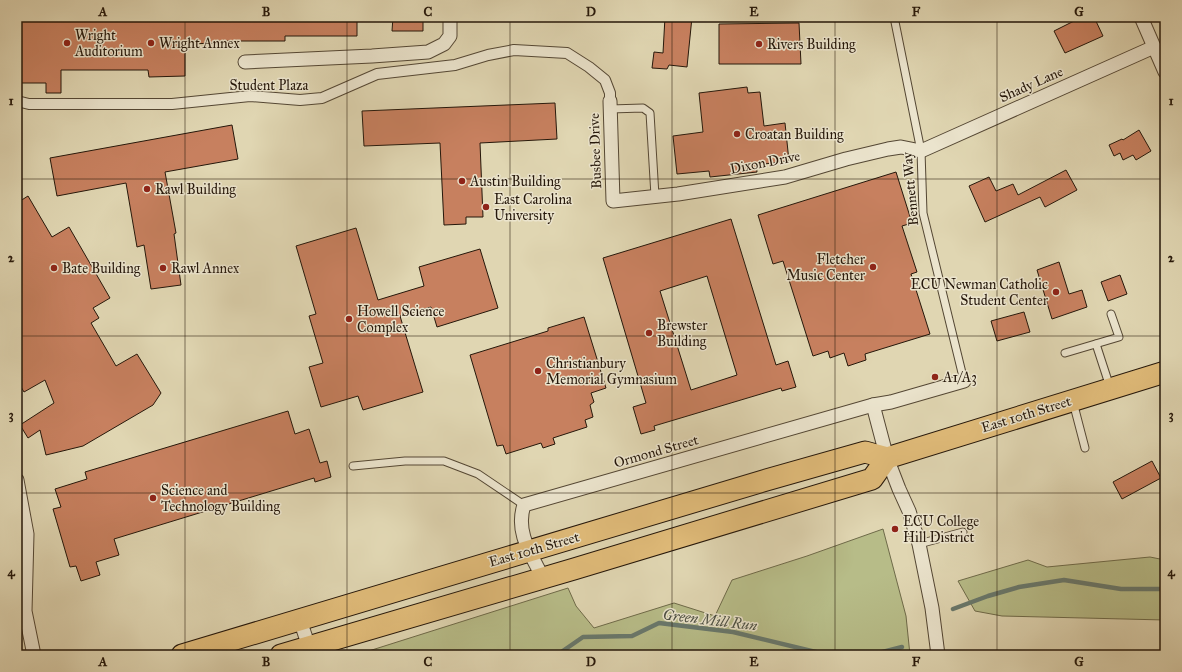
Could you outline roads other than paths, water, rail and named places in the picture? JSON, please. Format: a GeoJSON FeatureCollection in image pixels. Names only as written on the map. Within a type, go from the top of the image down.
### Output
{"type":"FeatureCollection","features":[{"type":"Feature","properties":{"kind":"main road","name":"East 10th Street"},"geometry":{"type":"LineString","coordinates":[[182,655],[763,481],[865,452],[887,458],[1165,372]]}},
{"type":"Feature","properties":{"kind":"main road"},"geometry":{"type":"LineString","coordinates":[[281,655],[310,651],[543,578],[872,479],[887,458]]}},
{"type":"Feature","properties":{"kind":"street"},"geometry":{"type":"LineString","coordinates":[[245,62],[428,52],[444,44],[450,36],[450,17]]}},
{"type":"Feature","properties":{"kind":"street"},"geometry":{"type":"LineString","coordinates":[[1141,17],[1165,72]]}},
{"type":"Feature","properties":{"kind":"street","name":"Shady Lane"},"geometry":{"type":"LineString","coordinates":[[921,151],[1154,47]]}},
{"type":"Feature","properties":{"kind":"street","name":"Student Plaza"},"geometry":{"type":"LineString","coordinates":[[17,101],[29,104],[172,104],[250,96],[300,100],[322,98],[376,74],[455,65],[488,55],[514,50],[567,53],[589,67],[605,80],[610,93],[610,105]]}},
{"type":"Feature","properties":{"kind":"street","name":"Busbee Drive"},"geometry":{"type":"LineString","coordinates":[[610,105],[613,201]]}},
{"type":"Feature","properties":{"kind":"street","name":"Dixon Drive"},"geometry":{"type":"LineString","coordinates":[[613,201],[678,194],[785,177],[846,159],[888,149],[901,147],[921,151]]}},
{"type":"Feature","properties":{"kind":"street","name":"Ormond Street"},"geometry":{"type":"LineString","coordinates":[[524,505],[873,405],[891,402],[964,381]]}},
{"type":"Feature","properties":{"kind":"street"},"geometry":{"type":"LineString","coordinates":[[873,405],[887,458],[909,511],[919,544],[932,608],[938,655]]}},
{"type":"Feature","properties":{"kind":"street"},"geometry":{"type":"LineString","coordinates":[[17,480],[27,534],[25,611],[34,655]]}},
{"type":"Feature","properties":{"kind":"street"},"geometry":{"type":"LineString","coordinates":[[524,505],[520,516],[523,538],[543,578]]}},
{"type":"Feature","properties":{"kind":"street"},"geometry":{"type":"LineString","coordinates":[[300,620],[310,651]]}},
{"type":"Feature","properties":{"kind":"lane","name":"Bennett Way"},"geometry":{"type":"LineString","coordinates":[[894,17],[921,151],[923,213],[964,381]]}},
{"type":"Feature","properties":{"kind":"lane"},"geometry":{"type":"LineString","coordinates":[[610,105],[643,108],[650,113],[655,196]]}},
{"type":"Feature","properties":{"kind":"lane"},"geometry":{"type":"LineString","coordinates":[[1065,353],[1119,337],[1111,314]]}},
{"type":"Feature","properties":{"kind":"lane"},"geometry":{"type":"LineString","coordinates":[[1096,344],[1110,388]]}},
{"type":"Feature","properties":{"kind":"lane"},"geometry":{"type":"LineString","coordinates":[[1073,400],[1085,448]]}},
{"type":"Feature","properties":{"kind":"lane"},"geometry":{"type":"LineString","coordinates":[[353,466],[405,461],[444,462],[478,474],[524,505]]}},
{"type":"Feature","properties":{"kind":"lane"},"geometry":{"type":"LineString","coordinates":[[919,544],[963,532]]}},
{"type":"Feature","properties":{"kind":"waterway","name":"Green Mill Run"},"geometry":{"type":"LineString","coordinates":[[953,609],[988,596],[1019,587],[1064,580],[1121,589],[1165,589]]}},
{"type":"Feature","properties":{"kind":"waterway","name":"Green Mill Run"},"geometry":{"type":"LineString","coordinates":[[557,655],[583,637],[632,636],[659,623],[733,632],[824,654],[842,655]]}},
{"type":"Feature","properties":{"kind":"waterway","name":"Green Mill Run"},"geometry":{"type":"LineString","coordinates":[[871,655],[902,647]]}},
{"type":"Feature","properties":{"kind":"place","name":"Wright Auditorium"},"geometry":{"type":"Point","coordinates":[67,43]}},
{"type":"Feature","properties":{"kind":"place","name":"Wright Annex"},"geometry":{"type":"Point","coordinates":[151,43]}},
{"type":"Feature","properties":{"kind":"place","name":"Rivers Building"},"geometry":{"type":"Point","coordinates":[759,44]}},
{"type":"Feature","properties":{"kind":"place","name":"Croatan Building"},"geometry":{"type":"Point","coordinates":[737,134]}},
{"type":"Feature","properties":{"kind":"place","name":"Austin Building"},"geometry":{"type":"Point","coordinates":[462,181]}},
{"type":"Feature","properties":{"kind":"place","name":"Rawl Building"},"geometry":{"type":"Point","coordinates":[147,189]}},
{"type":"Feature","properties":{"kind":"place","name":"East Carolina University"},"geometry":{"type":"Point","coordinates":[486,207]}},
{"type":"Feature","properties":{"kind":"place","name":"Fletcher Music Center"},"geometry":{"type":"Point","coordinates":[873,267]}},
{"type":"Feature","properties":{"kind":"place","name":"Bate Building"},"geometry":{"type":"Point","coordinates":[54,268]}},
{"type":"Feature","properties":{"kind":"place","name":"Rawl Annex"},"geometry":{"type":"Point","coordinates":[163,268]}},
{"type":"Feature","properties":{"kind":"place","name":"ECU Newman Catholic Student Center"},"geometry":{"type":"Point","coordinates":[1056,292]}},
{"type":"Feature","properties":{"kind":"place","name":"Howell Science Complex"},"geometry":{"type":"Point","coordinates":[349,319]}},
{"type":"Feature","properties":{"kind":"place","name":"Brewster Building"},"geometry":{"type":"Point","coordinates":[649,333]}},
{"type":"Feature","properties":{"kind":"place","name":"Christianbury Memorial Gymnasium"},"geometry":{"type":"Point","coordinates":[538,371]}},
{"type":"Feature","properties":{"kind":"place","name":"A1/A3"},"geometry":{"type":"Point","coordinates":[935,377]}},
{"type":"Feature","properties":{"kind":"place","name":"Science and Technology Building"},"geometry":{"type":"Point","coordinates":[153,498]}},
{"type":"Feature","properties":{"kind":"place","name":"ECU College Hill District"},"geometry":{"type":"Point","coordinates":[895,529]}}]}
